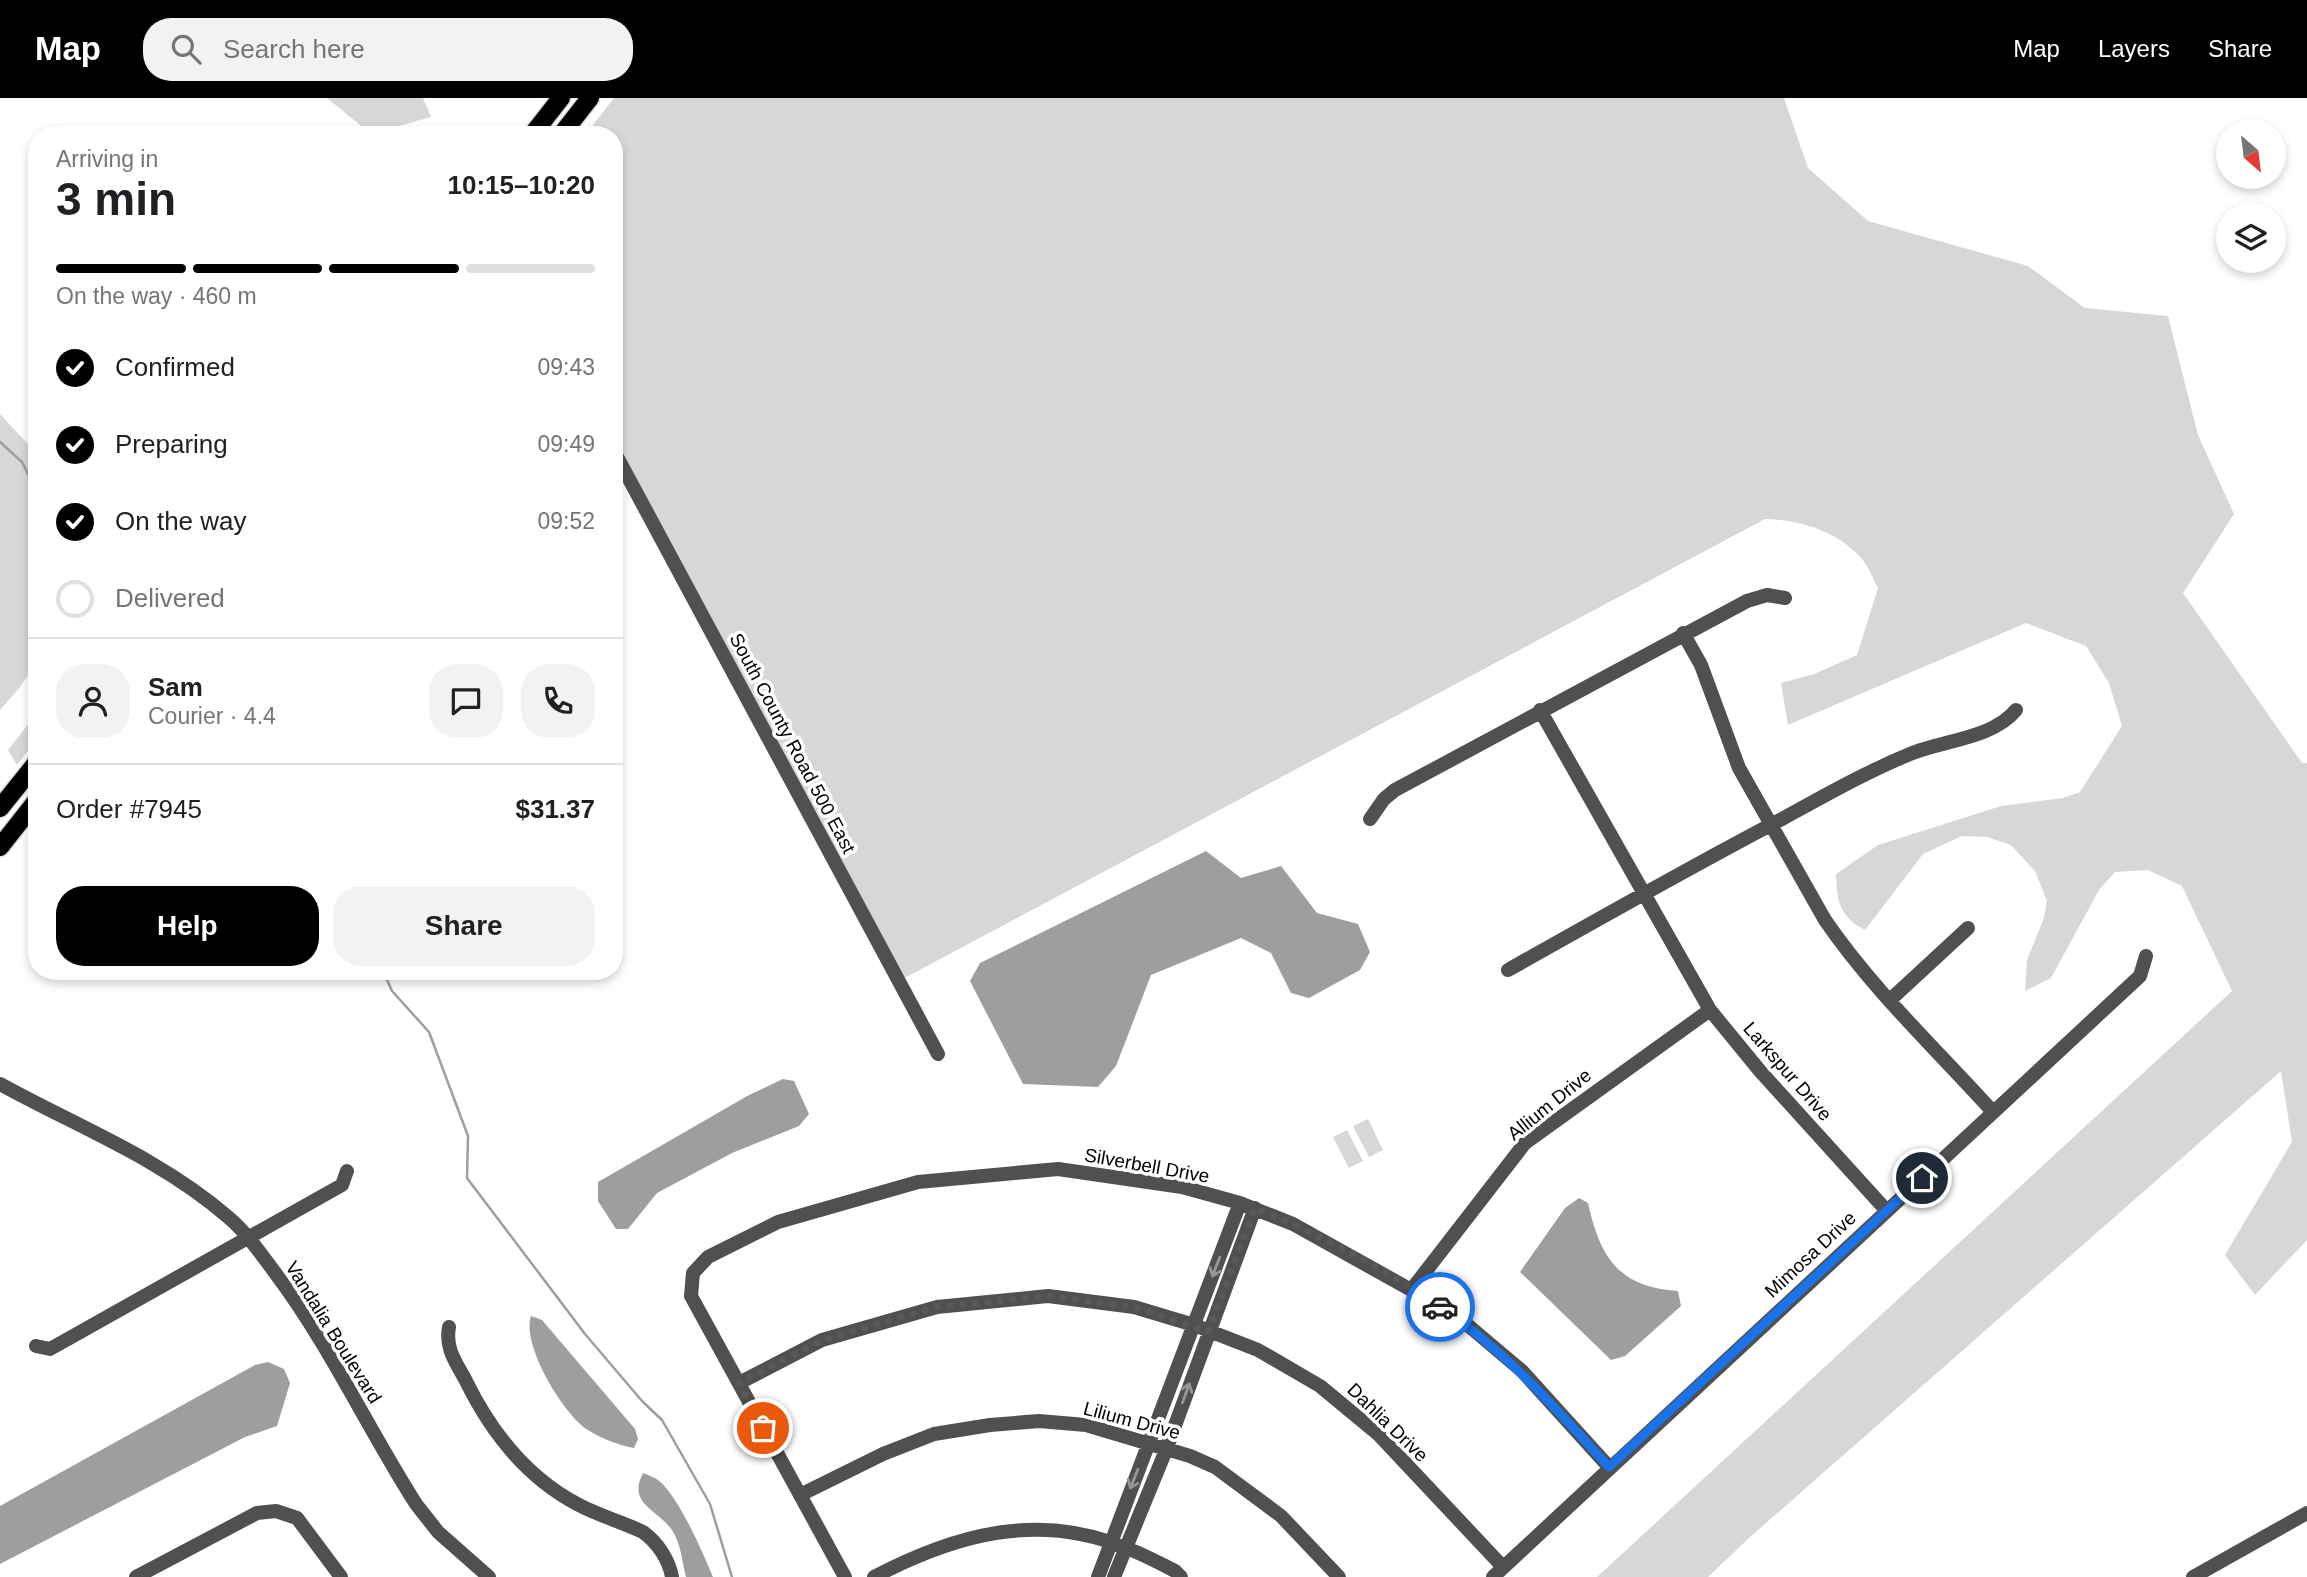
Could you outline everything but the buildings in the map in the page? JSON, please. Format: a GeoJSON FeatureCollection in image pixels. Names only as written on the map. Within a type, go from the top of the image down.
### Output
{"type":"FeatureCollection","features":[{"type":"Feature","properties":{"kind":"main road"},"geometry":{"type":"LineString","coordinates":[[539,126],[561,98]]}},
{"type":"Feature","properties":{"kind":"main road"},"geometry":{"type":"LineString","coordinates":[[568,126],[590,98]]}},
{"type":"Feature","properties":{"kind":"main road"},"geometry":{"type":"LineString","coordinates":[[0,808],[28,773]]}},
{"type":"Feature","properties":{"kind":"main road"},"geometry":{"type":"LineString","coordinates":[[0,847],[28,811]]}},
{"type":"Feature","properties":{"kind":"street","name":"South County Road 500 East"},"geometry":{"type":"LineString","coordinates":[[623,468],[938,1054]]}},
{"type":"Feature","properties":{"kind":"street"},"geometry":{"type":"LineString","coordinates":[[1370,819],[1384,799],[1395,790],[1540,709],[1747,601],[1767,595],[1785,598]]}},
{"type":"Feature","properties":{"kind":"street"},"geometry":{"type":"LineString","coordinates":[[1683,633],[1701,665],[1739,768],[1839,941],[1993,1112]]}},
{"type":"Feature","properties":{"kind":"street","name":"Larkspur Drive"},"geometry":{"type":"LineString","coordinates":[[1540,709],[1710,1010],[1760,1071],[1886,1210]]}},
{"type":"Feature","properties":{"kind":"street"},"geometry":{"type":"LineString","coordinates":[[1508,970],[1771,824],[1900,758],[1926,747],[1992,729],[2008,720],[2016,710]]}},
{"type":"Feature","properties":{"kind":"street"},"geometry":{"type":"LineString","coordinates":[[1890,1000],[1968,928]]}},
{"type":"Feature","properties":{"kind":"street","name":"Mimosa Drive"},"geometry":{"type":"LineString","coordinates":[[1498,1572],[2140,976],[2146,956]]}},
{"type":"Feature","properties":{"kind":"street","name":"Allium Drive"},"geometry":{"type":"LineString","coordinates":[[1412,1289],[1525,1143],[1710,1010]]}},
{"type":"Feature","properties":{"kind":"street","name":"Vandalia Boulevard"},"geometry":{"type":"LineString","coordinates":[[0,1084],[112,1139],[169,1172],[228,1217],[248,1237],[299,1304],[416,1504],[438,1532],[489,1577]]}},
{"type":"Feature","properties":{"kind":"street","name":"Silverbell Drive"},"geometry":{"type":"LineString","coordinates":[[739,1383],[691,1296],[692,1273],[708,1257],[779,1222],[918,1182],[1058,1170],[1182,1187],[1255,1208],[1293,1224],[1412,1289],[1470,1327],[1512,1362],[1609,1467]]}},
{"type":"Feature","properties":{"kind":"street"},"geometry":{"type":"LineString","coordinates":[[36,1346],[50,1349],[342,1185],[347,1171]]}},
{"type":"Feature","properties":{"kind":"street"},"geometry":{"type":"LineString","coordinates":[[1098,1577],[1240,1203]]}},
{"type":"Feature","properties":{"kind":"street"},"geometry":{"type":"LineString","coordinates":[[1114,1577],[1166,1450],[1255,1208]]}},
{"type":"Feature","properties":{"kind":"street","name":"Dahlia Drive"},"geometry":{"type":"LineString","coordinates":[[739,1383],[822,1340],[937,1307],[1048,1296],[1134,1307],[1194,1325],[1258,1350],[1289,1366],[1350,1409],[1378,1434],[1498,1572]]}},
{"type":"Feature","properties":{"kind":"street"},"geometry":{"type":"LineString","coordinates":[[449,1327],[446,1342],[457,1365],[480,1409],[512,1455],[554,1491],[580,1506],[652,1538],[671,1569],[665,1577]]}},
{"type":"Feature","properties":{"kind":"street"},"geometry":{"type":"LineString","coordinates":[[739,1383],[845,1577]]}},
{"type":"Feature","properties":{"kind":"street","name":"Lilium Drive"},"geometry":{"type":"LineString","coordinates":[[800,1495],[883,1454],[934,1434],[989,1424],[1039,1421],[1086,1425],[1190,1456],[1215,1467],[1281,1516],[1339,1577]]}},
{"type":"Feature","properties":{"kind":"street"},"geometry":{"type":"LineString","coordinates":[[136,1577],[257,1513],[276,1511],[297,1518],[341,1577]]}},
{"type":"Feature","properties":{"kind":"street"},"geometry":{"type":"LineString","coordinates":[[2193,1577],[2307,1513]]}},
{"type":"Feature","properties":{"kind":"street"},"geometry":{"type":"LineString","coordinates":[[874,1577],[918,1554],[993,1531],[1057,1530],[1126,1548],[1181,1577]]}},
{"type":"Feature","properties":{"kind":"shaded area"},"geometry":{"type":"Polygon","coordinates":[[[327,98],[423,98],[431,117],[399,126],[361,126],[327,98]]]}},
{"type":"Feature","properties":{"kind":"shaded area"},"geometry":{"type":"Polygon","coordinates":[[[614,98],[1784,98],[1808,168],[1868,221],[2028,266],[2085,308],[2168,316],[2198,435],[2234,514],[2183,593],[2302,763],[2307,763],[2307,1240],[2255,1295],[2225,1255],[2292,1142],[2281,1071],[1750,1537],[1708,1577],[1597,1577],[2232,991],[2182,886],[2148,870],[2115,872],[2099,890],[2051,978],[2025,991],[2027,960],[2044,918],[2047,901],[2035,871],[2011,845],[1987,837],[1962,836],[1923,854],[1865,930],[1856,925],[1841,907],[1836,874],[1878,845],[2001,806],[2063,798],[2080,792],[2122,726],[2109,683],[2086,646],[2026,623],[1788,725],[1781,683],[1814,674],[1857,655],[1878,588],[1864,562],[1852,549],[1830,534],[1792,522],[1765,519],[897,982],[623,452],[623,126],[592,126],[614,98]]]}},
{"type":"Feature","properties":{"kind":"shaded area"},"geometry":{"type":"Polygon","coordinates":[[[0,414],[28,444],[28,675],[0,710],[0,414]]]}},
{"type":"Feature","properties":{"kind":"shaded area"},"geometry":{"type":"Polygon","coordinates":[[[28,724],[28,751],[17,765],[8,750],[28,724]]]}},
{"type":"Feature","properties":{"kind":"shaded area"},"geometry":{"type":"Polygon","coordinates":[[[1206,851],[1241,878],[1281,866],[1317,913],[1358,924],[1370,952],[1360,970],[1309,998],[1291,993],[1271,953],[1241,938],[1151,975],[1116,1066],[1098,1087],[1023,1084],[970,981],[980,963],[1206,851]]]}},
{"type":"Feature","properties":{"kind":"shaded area"},"geometry":{"type":"Polygon","coordinates":[[[783,1079],[794,1081],[809,1114],[799,1126],[732,1153],[657,1193],[628,1229],[616,1229],[598,1201],[598,1182],[749,1095],[783,1079]]]}},
{"type":"Feature","properties":{"kind":"shaded area"},"geometry":{"type":"Polygon","coordinates":[[[1368,1119],[1383,1150],[1369,1157],[1353,1126],[1368,1119]]]}},
{"type":"Feature","properties":{"kind":"shaded area"},"geometry":{"type":"Polygon","coordinates":[[[1347,1130],[1363,1161],[1349,1168],[1333,1137],[1347,1130]]]}},
{"type":"Feature","properties":{"kind":"shaded area"},"geometry":{"type":"Polygon","coordinates":[[[1579,1198],[1588,1203],[1599,1239],[1615,1266],[1640,1283],[1678,1291],[1681,1306],[1625,1356],[1611,1360],[1520,1272],[1565,1208],[1579,1198]]]}},
{"type":"Feature","properties":{"kind":"shaded area"},"geometry":{"type":"Polygon","coordinates":[[[531,1316],[542,1320],[635,1429],[638,1439],[634,1448],[593,1433],[567,1409],[546,1378],[538,1360],[532,1343],[531,1316]]]}},
{"type":"Feature","properties":{"kind":"shaded area"},"geometry":{"type":"Polygon","coordinates":[[[268,1362],[284,1369],[290,1383],[277,1426],[245,1437],[0,1564],[0,1506],[255,1365],[268,1362]]]}},
{"type":"Feature","properties":{"kind":"shaded area"},"geometry":{"type":"Polygon","coordinates":[[[643,1473],[658,1480],[674,1498],[713,1577],[686,1577],[675,1535],[641,1499],[639,1483],[643,1473]]]}},
{"type":"Feature","properties":{"kind":"waterway"},"geometry":{"type":"LineString","coordinates":[[0,442],[22,462],[28,474]]}},
{"type":"Feature","properties":{"kind":"waterway"},"geometry":{"type":"LineString","coordinates":[[387,980],[392,991],[429,1032],[468,1136],[467,1178],[585,1334],[642,1401],[662,1420],[710,1504],[732,1577]]}},
{"type":"Feature","properties":{"kind":"way so far"},"geometry":{"type":"LineString","coordinates":[[763,1428],[739,1383],[822,1340],[937,1307],[1048,1296],[1134,1307],[1194,1325],[1208,1332],[1255,1208],[1293,1224],[1350,1254],[1440,1307]]}},
{"type":"Feature","properties":{"kind":"route"},"geometry":{"type":"LineString","coordinates":[[1440,1307],[1470,1327],[1522,1371],[1609,1467],[1922,1178]]}}]}
